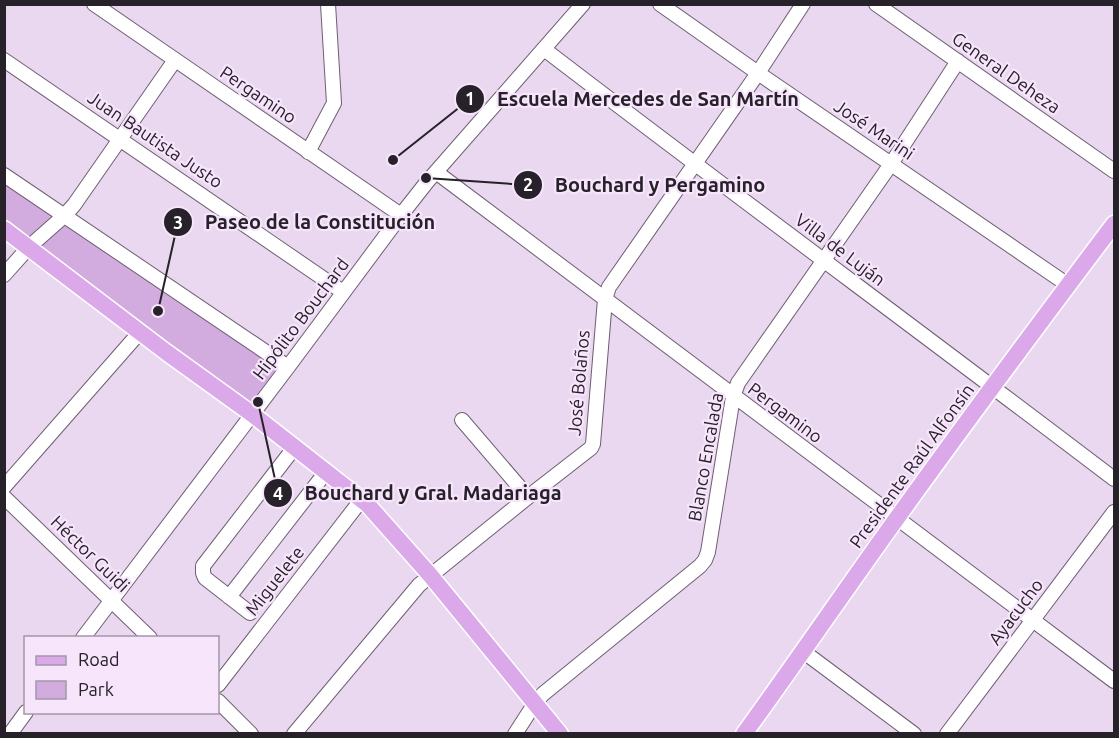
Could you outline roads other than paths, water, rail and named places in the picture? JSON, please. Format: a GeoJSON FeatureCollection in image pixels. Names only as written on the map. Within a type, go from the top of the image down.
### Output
{"type":"FeatureCollection","features":[{"type":"Feature","properties":{"kind":"main road","name":"Presidente Raúl Alfonsín"},"geometry":{"type":"LineString","coordinates":[[744,734],[897,518],[1114,224]]}},
{"type":"Feature","properties":{"kind":"main road"},"geometry":{"type":"LineString","coordinates":[[4,229],[362,499],[430,575],[560,734]]}},
{"type":"Feature","properties":{"kind":"street","name":"Pergamino"},"geometry":{"type":"LineString","coordinates":[[94,4],[401,215]]}},
{"type":"Feature","properties":{"kind":"street"},"geometry":{"type":"LineString","coordinates":[[308,152],[334,102],[328,4]]}},
{"type":"Feature","properties":{"kind":"street","name":"Hipólito Bouchard"},"geometry":{"type":"LineString","coordinates":[[84,636],[401,215],[583,4]]}},
{"type":"Feature","properties":{"kind":"street","name":"José Marini"},"geometry":{"type":"LineString","coordinates":[[660,4],[1068,285]]}},
{"type":"Feature","properties":{"kind":"street","name":"José Bolaños"},"geometry":{"type":"LineString","coordinates":[[294,734],[419,585],[591,448],[605,299],[609,287],[758,73],[803,4]]}},
{"type":"Feature","properties":{"kind":"street","name":"General Deheza"},"geometry":{"type":"LineString","coordinates":[[876,4],[1114,171]]}},
{"type":"Feature","properties":{"kind":"street","name":"Villa de Luján"},"geometry":{"type":"LineString","coordinates":[[544,49],[1114,479]]}},
{"type":"Feature","properties":{"kind":"street","name":"Juan Bautista Justo"},"geometry":{"type":"LineString","coordinates":[[4,60],[344,292]]}},
{"type":"Feature","properties":{"kind":"street"},"geometry":{"type":"LineString","coordinates":[[4,275],[28,247],[64,216],[121,139],[175,60]]}},
{"type":"Feature","properties":{"kind":"street","name":"Blanco Encalada"},"geometry":{"type":"LineString","coordinates":[[514,734],[535,703],[705,560],[733,397],[738,383],[891,164],[958,61]]}},
{"type":"Feature","properties":{"kind":"street","name":"Pergamino"},"geometry":{"type":"LineString","coordinates":[[436,172],[1114,681]]}},
{"type":"Feature","properties":{"kind":"street"},"geometry":{"type":"LineString","coordinates":[[4,175],[288,367]]}},
{"type":"Feature","properties":{"kind":"street"},"geometry":{"type":"LineString","coordinates":[[4,487],[140,332]]}},
{"type":"Feature","properties":{"kind":"street"},"geometry":{"type":"LineString","coordinates":[[462,420],[528,497]]}},
{"type":"Feature","properties":{"kind":"street"},"geometry":{"type":"LineString","coordinates":[[250,613],[205,579],[203,566],[294,448]]}},
{"type":"Feature","properties":{"kind":"street"},"geometry":{"type":"LineString","coordinates":[[230,597],[326,472]]}},
{"type":"Feature","properties":{"kind":"street","name":"Héctor Guidi"},"geometry":{"type":"LineString","coordinates":[[4,497],[148,636]]}},
{"type":"Feature","properties":{"kind":"street","name":"Miguelete"},"geometry":{"type":"LineString","coordinates":[[219,684],[362,499]]}},
{"type":"Feature","properties":{"kind":"street","name":"Ayacucho"},"geometry":{"type":"LineString","coordinates":[[947,734],[1114,512]]}},
{"type":"Feature","properties":{"kind":"street"},"geometry":{"type":"LineString","coordinates":[[804,652],[914,734]]}},
{"type":"Feature","properties":{"kind":"street"},"geometry":{"type":"LineString","coordinates":[[219,702],[251,734]]}},
{"type":"Feature","properties":{"kind":"street"},"geometry":{"type":"LineString","coordinates":[[10,734],[25,714]]}},
{"type":"Feature","properties":{"kind":"place","name":"Escuela Mercedes de San Martín"},"geometry":{"type":"Point","coordinates":[393,160]}},
{"type":"Feature","properties":{"kind":"place","name":"Bouchard y Pergamino"},"geometry":{"type":"Point","coordinates":[426,178]}},
{"type":"Feature","properties":{"kind":"place","name":"Paseo de la Constitución"},"geometry":{"type":"Point","coordinates":[158,311]}},
{"type":"Feature","properties":{"kind":"place","name":"Bouchard y Gral. Madariaga"},"geometry":{"type":"Point","coordinates":[258,402]}}]}
